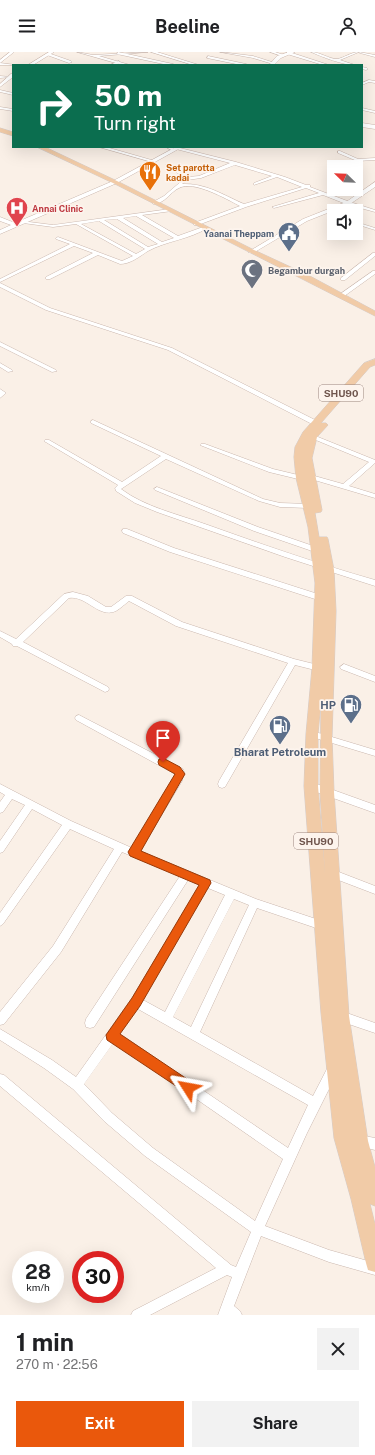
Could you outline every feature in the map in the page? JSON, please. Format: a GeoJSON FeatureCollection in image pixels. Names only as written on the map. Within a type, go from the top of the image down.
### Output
{"type":"FeatureCollection","features":[{"type":"Feature","properties":{"kind":"main road"},"geometry":{"type":"LineString","coordinates":[[32,64],[50,53]]}},
{"type":"Feature","properties":{"kind":"main road"},"geometry":{"type":"LineString","coordinates":[[272,64],[277,58],[288,53]]}},
{"type":"Feature","properties":{"kind":"main road"},"geometry":{"type":"LineString","coordinates":[[0,86],[12,76]]}},
{"type":"Feature","properties":{"kind":"main road"},"geometry":{"type":"LineString","coordinates":[[363,125],[375,127]]}},
{"type":"Feature","properties":{"kind":"main road"},"geometry":{"type":"LineString","coordinates":[[0,130],[12,133]]}},
{"type":"Feature","properties":{"kind":"main road"},"geometry":{"type":"LineString","coordinates":[[42,148],[115,182],[251,252],[305,277],[375,314]]}},
{"type":"Feature","properties":{"kind":"main road"},"geometry":{"type":"LineString","coordinates":[[348,203],[375,184]]}},
{"type":"Feature","properties":{"kind":"main road"},"geometry":{"type":"LineString","coordinates":[[251,252],[306,220],[327,214]]}},
{"type":"Feature","properties":{"kind":"main road","name":"SHU90"},"geometry":{"type":"LineString","coordinates":[[375,362],[367,365],[306,434],[300,447],[299,457],[306,477],[309,506],[317,550],[324,568],[321,598],[323,669],[312,734],[311,786],[329,1013],[341,1061],[343,1138],[360,1198],[375,1263]]}},
{"type":"Feature","properties":{"kind":"main road"},"geometry":{"type":"LineString","coordinates":[[375,368],[326,420],[313,437],[307,458],[306,477],[324,568],[330,611],[323,669],[327,792],[341,1016],[341,1061],[367,1143],[375,1198]]}},
{"type":"Feature","properties":{"kind":"street"},"geometry":{"type":"LineString","coordinates":[[0,63],[12,52]]}},
{"type":"Feature","properties":{"kind":"street"},"geometry":{"type":"LineString","coordinates":[[79,52],[125,64]]}},
{"type":"Feature","properties":{"kind":"street"},"geometry":{"type":"LineString","coordinates":[[95,55],[146,52]]}},
{"type":"Feature","properties":{"kind":"street"},"geometry":{"type":"LineString","coordinates":[[153,52],[194,64]]}},
{"type":"Feature","properties":{"kind":"street"},"geometry":{"type":"LineString","coordinates":[[225,52],[253,57],[272,64]]}},
{"type":"Feature","properties":{"kind":"street"},"geometry":{"type":"LineString","coordinates":[[248,56],[259,52]]}},
{"type":"Feature","properties":{"kind":"street"},"geometry":{"type":"LineString","coordinates":[[272,52],[288,53],[324,64]]}},
{"type":"Feature","properties":{"kind":"street"},"geometry":{"type":"LineString","coordinates":[[313,52],[349,64]]}},
{"type":"Feature","properties":{"kind":"street"},"geometry":{"type":"LineString","coordinates":[[318,54],[324,52]]}},
{"type":"Feature","properties":{"kind":"street"},"geometry":{"type":"LineString","coordinates":[[335,60],[357,52]]}},
{"type":"Feature","properties":{"kind":"street"},"geometry":{"type":"LineString","coordinates":[[361,52],[375,56]]}},
{"type":"Feature","properties":{"kind":"street"},"geometry":{"type":"LineString","coordinates":[[50,53],[70,62]]}},
{"type":"Feature","properties":{"kind":"street"},"geometry":{"type":"LineString","coordinates":[[0,54],[8,55]]}},
{"type":"Feature","properties":{"kind":"street"},"geometry":{"type":"LineString","coordinates":[[118,54],[168,64]]}},
{"type":"Feature","properties":{"kind":"street"},"geometry":{"type":"LineString","coordinates":[[208,57],[241,64]]}},
{"type":"Feature","properties":{"kind":"street"},"geometry":{"type":"LineString","coordinates":[[253,57],[277,58]]}},
{"type":"Feature","properties":{"kind":"street"},"geometry":{"type":"LineString","coordinates":[[254,64],[264,60]]}},
{"type":"Feature","properties":{"kind":"street"},"geometry":{"type":"LineString","coordinates":[[114,64],[118,62]]}},
{"type":"Feature","properties":{"kind":"street"},"geometry":{"type":"LineString","coordinates":[[0,63],[12,65]]}},
{"type":"Feature","properties":{"kind":"street"},"geometry":{"type":"LineString","coordinates":[[0,77],[12,76]]}},
{"type":"Feature","properties":{"kind":"street"},"geometry":{"type":"LineString","coordinates":[[363,78],[375,82]]}},
{"type":"Feature","properties":{"kind":"street"},"geometry":{"type":"LineString","coordinates":[[363,84],[369,81]]}},
{"type":"Feature","properties":{"kind":"street"},"geometry":{"type":"LineString","coordinates":[[0,91],[12,94]]}},
{"type":"Feature","properties":{"kind":"street"},"geometry":{"type":"LineString","coordinates":[[0,108],[12,110]]}},
{"type":"Feature","properties":{"kind":"street"},"geometry":{"type":"LineString","coordinates":[[364,109],[375,112]]}},
{"type":"Feature","properties":{"kind":"street"},"geometry":{"type":"LineString","coordinates":[[105,148],[153,161]]}},
{"type":"Feature","properties":{"kind":"street"},"geometry":{"type":"LineString","coordinates":[[0,232],[115,182],[177,148],[235,163],[308,186],[348,203],[375,210]]}},
{"type":"Feature","properties":{"kind":"street"},"geometry":{"type":"LineString","coordinates":[[340,152],[357,160],[375,159]]}},
{"type":"Feature","properties":{"kind":"street"},"geometry":{"type":"LineString","coordinates":[[155,203],[166,197],[186,180],[200,177],[235,163]]}},
{"type":"Feature","properties":{"kind":"street"},"geometry":{"type":"LineString","coordinates":[[167,165],[183,173],[186,176],[186,180]]}},
{"type":"Feature","properties":{"kind":"street"},"geometry":{"type":"LineString","coordinates":[[256,184],[276,176]]}},
{"type":"Feature","properties":{"kind":"street"},"geometry":{"type":"LineString","coordinates":[[178,186],[192,185],[204,187],[244,206]]}},
{"type":"Feature","properties":{"kind":"street"},"geometry":{"type":"LineString","coordinates":[[196,224],[244,206],[308,186]]}},
{"type":"Feature","properties":{"kind":"street"},"geometry":{"type":"LineString","coordinates":[[274,207],[324,193]]}},
{"type":"Feature","properties":{"kind":"street"},"geometry":{"type":"LineString","coordinates":[[23,222],[47,226],[170,210]]}},
{"type":"Feature","properties":{"kind":"street"},"geometry":{"type":"LineString","coordinates":[[138,215],[178,238]]}},
{"type":"Feature","properties":{"kind":"street"},"geometry":{"type":"LineString","coordinates":[[118,217],[162,244]]}},
{"type":"Feature","properties":{"kind":"street"},"geometry":{"type":"LineString","coordinates":[[0,219],[15,225]]}},
{"type":"Feature","properties":{"kind":"street"},"geometry":{"type":"LineString","coordinates":[[100,220],[148,249]]}},
{"type":"Feature","properties":{"kind":"street"},"geometry":{"type":"LineString","coordinates":[[77,222],[136,256]]}},
{"type":"Feature","properties":{"kind":"street"},"geometry":{"type":"LineString","coordinates":[[363,226],[375,230]]}},
{"type":"Feature","properties":{"kind":"street"},"geometry":{"type":"LineString","coordinates":[[58,238],[122,263],[148,249],[205,228]]}},
{"type":"Feature","properties":{"kind":"street"},"geometry":{"type":"LineString","coordinates":[[0,281],[73,245]]}},
{"type":"Feature","properties":{"kind":"street"},"geometry":{"type":"LineString","coordinates":[[48,278],[96,254]]}},
{"type":"Feature","properties":{"kind":"street"},"geometry":{"type":"LineString","coordinates":[[343,279],[375,254]]}},
{"type":"Feature","properties":{"kind":"street"},"geometry":{"type":"LineString","coordinates":[[341,296],[375,272]]}},
{"type":"Feature","properties":{"kind":"street"},"geometry":{"type":"LineString","coordinates":[[0,285],[48,309],[170,349],[316,422]]}},
{"type":"Feature","properties":{"kind":"street"},"geometry":{"type":"LineString","coordinates":[[0,344],[54,371]]}},
{"type":"Feature","properties":{"kind":"street"},"geometry":{"type":"LineString","coordinates":[[0,365],[10,371]]}},
{"type":"Feature","properties":{"kind":"street"},"geometry":{"type":"LineString","coordinates":[[0,391],[2,393],[0,396]]}},
{"type":"Feature","properties":{"kind":"street"},"geometry":{"type":"LineString","coordinates":[[93,422],[273,504],[309,506]]}},
{"type":"Feature","properties":{"kind":"street"},"geometry":{"type":"LineString","coordinates":[[313,437],[373,461],[344,487]]}},
{"type":"Feature","properties":{"kind":"street"},"geometry":{"type":"LineString","coordinates":[[47,441],[122,485]]}},
{"type":"Feature","properties":{"kind":"street"},"geometry":{"type":"LineString","coordinates":[[203,445],[284,475],[306,477],[375,496]]}},
{"type":"Feature","properties":{"kind":"street"},"geometry":{"type":"LineString","coordinates":[[166,456],[122,485],[118,490],[148,505],[324,568],[375,583]]}},
{"type":"Feature","properties":{"kind":"street"},"geometry":{"type":"LineString","coordinates":[[157,489],[256,530],[317,550]]}},
{"type":"Feature","properties":{"kind":"street"},"geometry":{"type":"LineString","coordinates":[[125,531],[172,550],[321,598]]}},
{"type":"Feature","properties":{"kind":"street"},"geometry":{"type":"LineString","coordinates":[[16,644],[67,596],[72,594],[80,596],[108,610],[114,609],[129,598],[179,624],[293,662],[323,669]]}},
{"type":"Feature","properties":{"kind":"street"},"geometry":{"type":"LineString","coordinates":[[0,634],[16,644],[106,689]]}},
{"type":"Feature","properties":{"kind":"street"},"geometry":{"type":"LineString","coordinates":[[222,784],[293,662]]}},
{"type":"Feature","properties":{"kind":"street"},"geometry":{"type":"LineString","coordinates":[[344,667],[375,679]]}},
{"type":"Feature","properties":{"kind":"street"},"geometry":{"type":"LineString","coordinates":[[79,718],[180,772],[179,778],[134,852]]}},
{"type":"Feature","properties":{"kind":"street"},"geometry":{"type":"LineString","coordinates":[[312,734],[375,753]]}},
{"type":"Feature","properties":{"kind":"street"},"geometry":{"type":"LineString","coordinates":[[311,786],[375,809]]}},
{"type":"Feature","properties":{"kind":"street"},"geometry":{"type":"LineString","coordinates":[[0,788],[68,824],[120,847],[231,894],[322,925],[335,932]]}},
{"type":"Feature","properties":{"kind":"street"},"geometry":{"type":"LineString","coordinates":[[0,809],[11,794]]}},
{"type":"Feature","properties":{"kind":"street"},"geometry":{"type":"LineString","coordinates":[[0,849],[30,805]]}},
{"type":"Feature","properties":{"kind":"street"},"geometry":{"type":"LineString","coordinates":[[0,921],[68,824]]}},
{"type":"Feature","properties":{"kind":"street"},"geometry":{"type":"LineString","coordinates":[[0,1020],[57,949],[120,847]]}},
{"type":"Feature","properties":{"kind":"street"},"geometry":{"type":"LineString","coordinates":[[318,868],[375,890]]}},
{"type":"Feature","properties":{"kind":"street"},"geometry":{"type":"LineString","coordinates":[[90,1023],[186,875]]}},
{"type":"Feature","properties":{"kind":"street"},"geometry":{"type":"LineString","coordinates":[[77,1085],[136,1002],[206,883]]}},
{"type":"Feature","properties":{"kind":"street"},"geometry":{"type":"LineString","coordinates":[[167,1019],[231,894]]}},
{"type":"Feature","properties":{"kind":"street"},"geometry":{"type":"LineString","coordinates":[[193,1034],[255,903]]}},
{"type":"Feature","properties":{"kind":"street"},"geometry":{"type":"LineString","coordinates":[[136,1002],[315,1103]]}},
{"type":"Feature","properties":{"kind":"street"},"geometry":{"type":"LineString","coordinates":[[341,1016],[375,1028]]}},
{"type":"Feature","properties":{"kind":"street"},"geometry":{"type":"LineString","coordinates":[[0,1034],[48,1064],[77,1085],[108,1117],[149,1152],[257,1229],[329,1256],[375,1269]]}},
{"type":"Feature","properties":{"kind":"street"},"geometry":{"type":"LineString","coordinates":[[112,1035],[290,1157]]}},
{"type":"Feature","properties":{"kind":"street"},"geometry":{"type":"LineString","coordinates":[[228,1313],[239,1274],[257,1229],[315,1103],[341,1061]]}},
{"type":"Feature","properties":{"kind":"street"},"geometry":{"type":"LineString","coordinates":[[0,1079],[227,1269],[239,1274]]}},
{"type":"Feature","properties":{"kind":"street"},"geometry":{"type":"LineString","coordinates":[[138,1315],[227,1269]]}},
{"type":"Feature","properties":{"kind":"place","name":"Set parotta kadai"},"geometry":{"type":"Point","coordinates":[150,192]}},
{"type":"Feature","properties":{"kind":"place","name":"Annai Clinic"},"geometry":{"type":"Point","coordinates":[17,228]}},
{"type":"Feature","properties":{"kind":"place","name":"Yaanai Theppam"},"geometry":{"type":"Point","coordinates":[289,252]}},
{"type":"Feature","properties":{"kind":"place","name":"Begambur durgah"},"geometry":{"type":"Point","coordinates":[252,290]}},
{"type":"Feature","properties":{"kind":"place","name":"HP"},"geometry":{"type":"Point","coordinates":[351,724]}},
{"type":"Feature","properties":{"kind":"place","name":"Bharat Petroleum"},"geometry":{"type":"Point","coordinates":[280,746]}},
{"type":"Feature","properties":{"kind":"route"},"geometry":{"type":"LineString","coordinates":[[163,762],[180,772],[179,778],[134,852],[206,883],[136,1002],[112,1035],[188,1088]]}}]}
